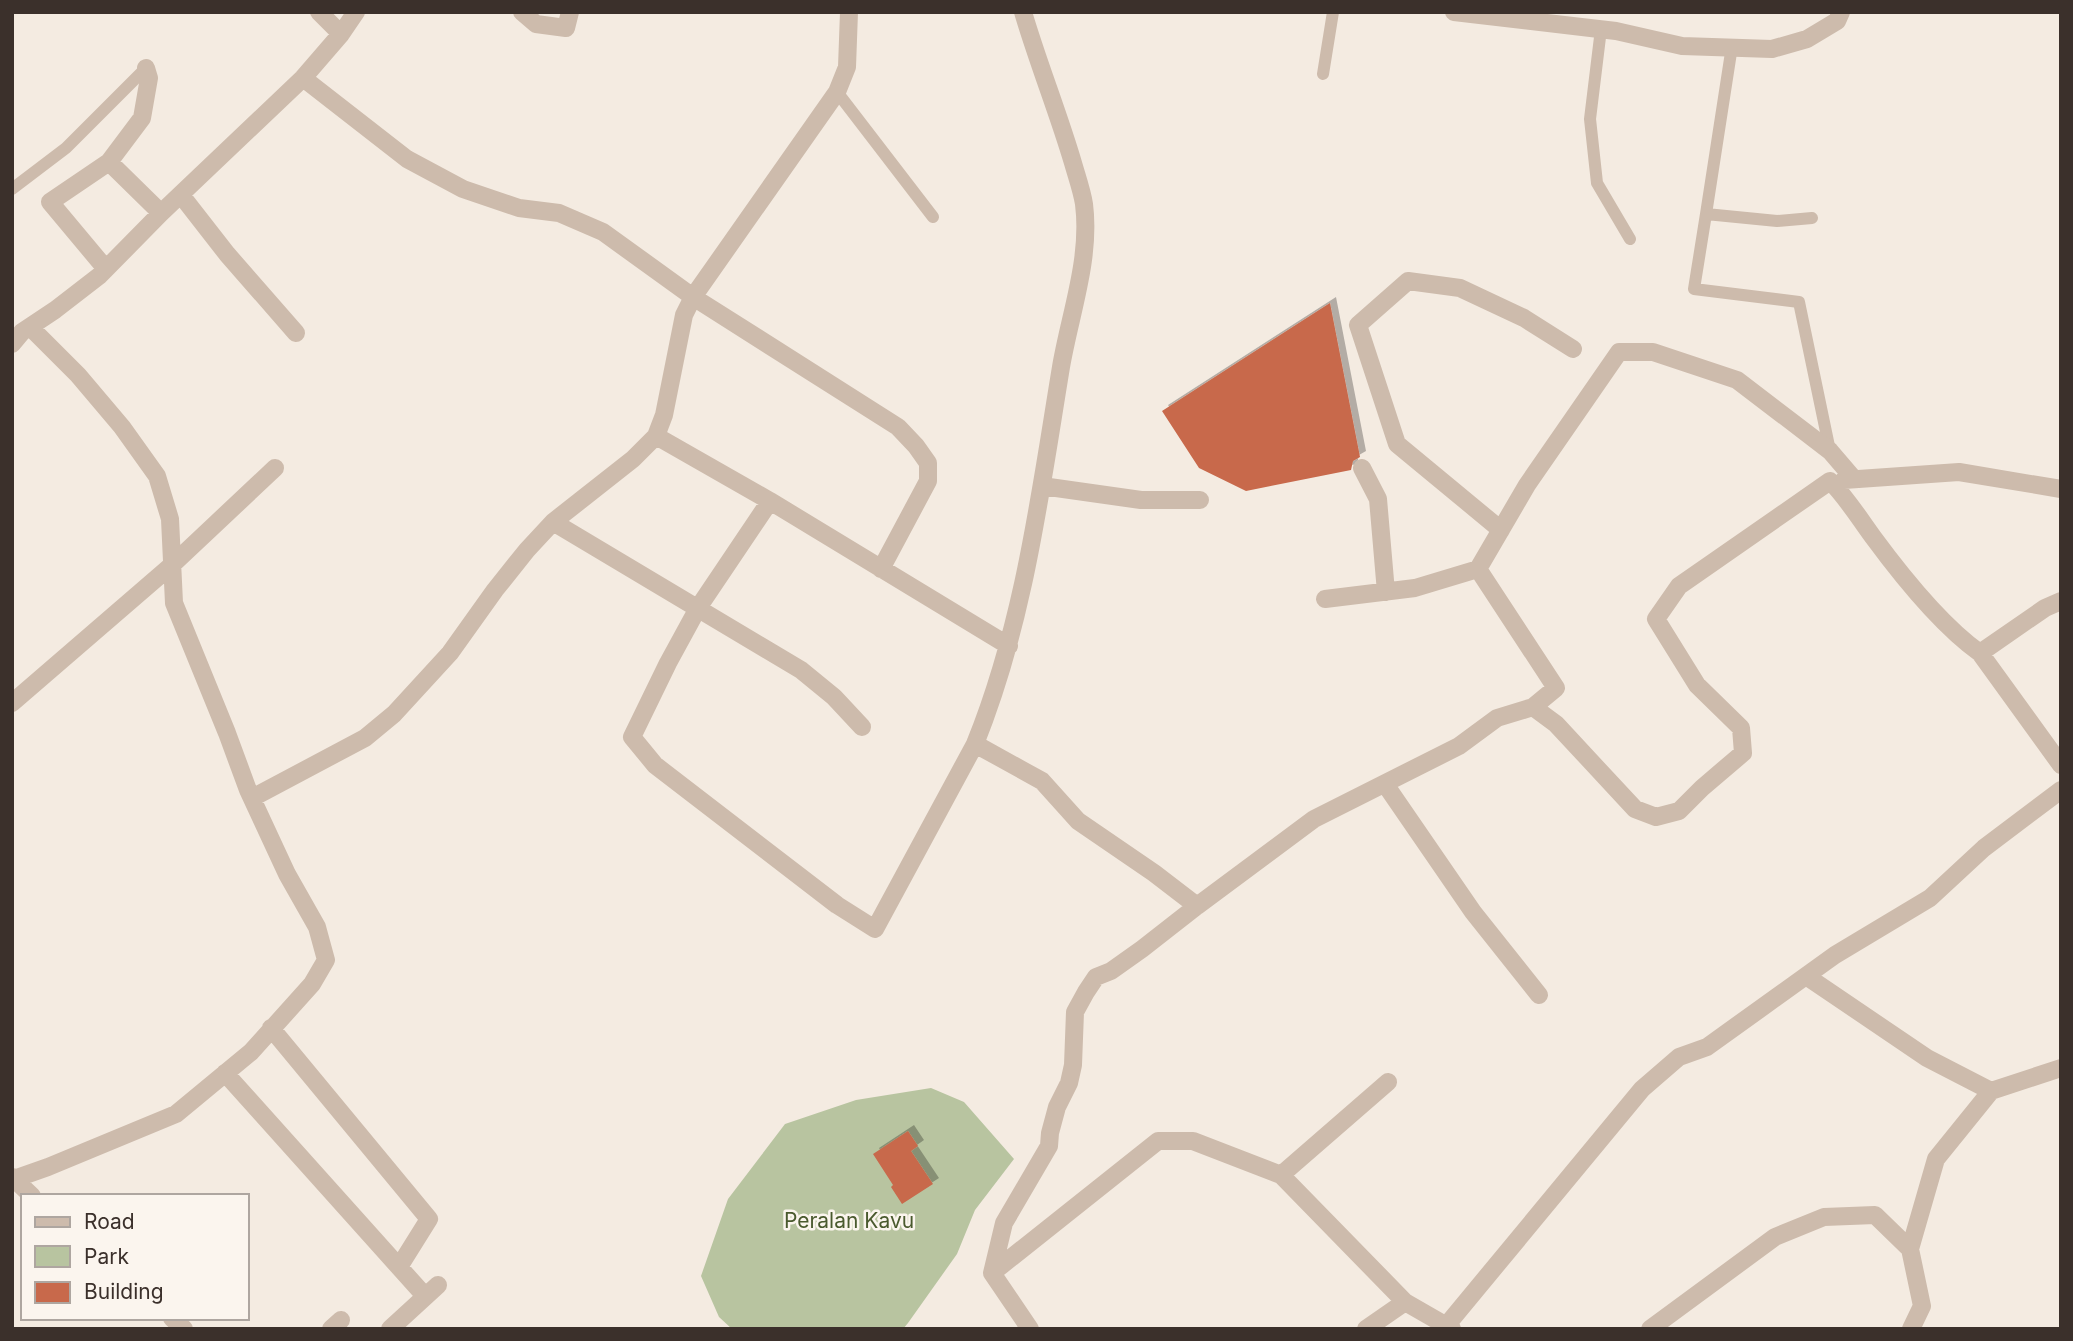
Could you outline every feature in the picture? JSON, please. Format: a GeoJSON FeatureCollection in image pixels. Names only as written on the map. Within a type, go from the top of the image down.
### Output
{"type":"FeatureCollection","features":[{"type":"Feature","properties":{"kind":"street"},"geometry":{"type":"LineString","coordinates":[[320,12],[341,34]]}},
{"type":"Feature","properties":{"kind":"street"},"geometry":{"type":"LineString","coordinates":[[12,344],[22,332],[55,310],[106,269],[303,78],[356,12]]}},
{"type":"Feature","properties":{"kind":"street"},"geometry":{"type":"LineString","coordinates":[[522,12],[536,24],[566,28],[570,12]]}},
{"type":"Feature","properties":{"kind":"street"},"geometry":{"type":"LineString","coordinates":[[252,798],[365,738],[394,714],[450,653],[495,590],[553,522],[633,459],[656,436],[664,415],[684,314],[693,297],[837,93],[847,67],[849,12]]}},
{"type":"Feature","properties":{"kind":"street"},"geometry":{"type":"LineString","coordinates":[[770,501],[698,608],[632,737],[655,765],[837,905],[875,929],[975,744],[1009,646],[1030,556],[1061,365],[1086,234],[1084,203],[1023,12]]}},
{"type":"Feature","properties":{"kind":"street"},"geometry":{"type":"LineString","coordinates":[[1454,12],[1601,29],[1682,46],[1772,49],[1807,39],[1837,21],[1841,12]]}},
{"type":"Feature","properties":{"kind":"street"},"geometry":{"type":"LineString","coordinates":[[106,269],[50,202],[109,162],[142,118],[149,78],[146,68]]}},
{"type":"Feature","properties":{"kind":"street"},"geometry":{"type":"LineString","coordinates":[[303,78],[407,159],[463,189],[519,208],[559,213],[603,232],[693,297],[898,427],[928,463],[928,481],[881,569]]}},
{"type":"Feature","properties":{"kind":"street"},"geometry":{"type":"LineString","coordinates":[[109,162],[161,213]]}},
{"type":"Feature","properties":{"kind":"street"},"geometry":{"type":"LineString","coordinates":[[181,195],[227,254],[296,333]]}},
{"type":"Feature","properties":{"kind":"street"},"geometry":{"type":"LineString","coordinates":[[1501,530],[1397,444],[1357,325],[1408,281],[1460,288],[1524,317],[1573,349]]}},
{"type":"Feature","properties":{"kind":"street"},"geometry":{"type":"LineString","coordinates":[[13,1178],[48,1167],[176,1114],[251,1052],[312,984],[326,960],[317,927],[287,874],[252,798],[174,603],[170,519],[157,476],[122,427],[78,374],[30,327]]}},
{"type":"Feature","properties":{"kind":"street"},"geometry":{"type":"LineString","coordinates":[[1325,599],[1415,588],[1478,569],[1527,485],[1619,352],[1653,352],[1737,380],[1830,451],[1854,480]]}},
{"type":"Feature","properties":{"kind":"street"},"geometry":{"type":"LineString","coordinates":[[656,436],[770,501],[1009,646]]}},
{"type":"Feature","properties":{"kind":"street"},"geometry":{"type":"LineString","coordinates":[[12,703],[173,564],[275,468]]}},
{"type":"Feature","properties":{"kind":"street"},"geometry":{"type":"LineString","coordinates":[[1362,468],[1378,499],[1386,592]]}},
{"type":"Feature","properties":{"kind":"street"},"geometry":{"type":"LineString","coordinates":[[1533,707],[1556,724],[1635,809],[1656,817],[1679,811],[1743,752],[1741,728],[1697,685],[1656,619],[1679,586],[1830,481],[1959,472],[2061,489]]}},
{"type":"Feature","properties":{"kind":"street"},"geometry":{"type":"LineString","coordinates":[[1830,481],[1934,611],[1960,639],[1980,653],[2061,765]]}},
{"type":"Feature","properties":{"kind":"street"},"geometry":{"type":"LineString","coordinates":[[1042,486],[1141,500],[1200,500]]}},
{"type":"Feature","properties":{"kind":"street"},"geometry":{"type":"LineString","coordinates":[[553,522],[801,670],[834,697],[862,727]]}},
{"type":"Feature","properties":{"kind":"street"},"geometry":{"type":"LineString","coordinates":[[1030,1329],[992,1273],[1004,1223],[1049,1146],[1057,1107],[1069,1083],[1073,1065],[1075,1012],[1096,976],[1111,971],[1142,949],[1314,819],[1458,746],[1497,718],[1533,707],[1556,688],[1478,569]]}},
{"type":"Feature","properties":{"kind":"street"},"geometry":{"type":"LineString","coordinates":[[1980,653],[2035,615],[2061,601]]}},
{"type":"Feature","properties":{"kind":"street"},"geometry":{"type":"LineString","coordinates":[[975,744],[1042,781],[1078,821],[1197,906]]}},
{"type":"Feature","properties":{"kind":"street"},"geometry":{"type":"LineString","coordinates":[[1385,784],[1473,912],[1539,995]]}},
{"type":"Feature","properties":{"kind":"street"},"geometry":{"type":"LineString","coordinates":[[992,1273],[1158,1142],[1194,1141],[1281,1175],[1405,1302],[1449,1327],[1642,1089],[1679,1057],[1707,1047],[1835,955],[1930,898],[1984,848],[2061,790]]}},
{"type":"Feature","properties":{"kind":"street"},"geometry":{"type":"LineString","coordinates":[[1806,976],[1927,1058],[1991,1091]]}},
{"type":"Feature","properties":{"kind":"street"},"geometry":{"type":"LineString","coordinates":[[271,1028],[429,1219],[399,1267]]}},
{"type":"Feature","properties":{"kind":"street"},"geometry":{"type":"LineString","coordinates":[[1912,1329],[1922,1306],[1910,1249],[1936,1160],[1991,1091],[2061,1068]]}},
{"type":"Feature","properties":{"kind":"street"},"geometry":{"type":"LineString","coordinates":[[225,1073],[399,1267],[431,1291],[390,1329]]}},
{"type":"Feature","properties":{"kind":"street"},"geometry":{"type":"LineString","coordinates":[[1281,1175],[1388,1082]]}},
{"type":"Feature","properties":{"kind":"street"},"geometry":{"type":"LineString","coordinates":[[13,1178],[31,1194]]}},
{"type":"Feature","properties":{"kind":"street"},"geometry":{"type":"LineString","coordinates":[[1650,1329],[1775,1237],[1824,1217],[1875,1215],[1910,1249]]}},
{"type":"Feature","properties":{"kind":"street"},"geometry":{"type":"LineString","coordinates":[[1366,1329],[1405,1302]]}},
{"type":"Feature","properties":{"kind":"lane"},"geometry":{"type":"LineString","coordinates":[[1323,74],[1332,12]]}},
{"type":"Feature","properties":{"kind":"lane"},"geometry":{"type":"LineString","coordinates":[[1601,29],[1590,119],[1597,183],[1630,239]]}},
{"type":"Feature","properties":{"kind":"lane"},"geometry":{"type":"LineString","coordinates":[[1732,46],[1694,289],[1799,302],[1830,451]]}},
{"type":"Feature","properties":{"kind":"lane"},"geometry":{"type":"LineString","coordinates":[[12,189],[66,148],[146,68]]}},
{"type":"Feature","properties":{"kind":"lane"},"geometry":{"type":"LineString","coordinates":[[837,93],[933,217]]}},
{"type":"Feature","properties":{"kind":"lane"},"geometry":{"type":"LineString","coordinates":[[1706,214],[1777,221],[1812,218]]}},
{"type":"Feature","properties":{"kind":"green space","name":"Peralan Kavu"},"geometry":{"type":"Polygon","coordinates":[[[931,1088],[964,1102],[1014,1159],[975,1210],[957,1254],[908,1323],[903,1329],[732,1329],[719,1317],[701,1276],[728,1199],[785,1124],[856,1100],[931,1088]]]}},
{"type":"Feature","properties":{"kind":"building"},"geometry":{"type":"Polygon","coordinates":[[[1330,303],[1360,457],[1353,461],[1351,470],[1246,491],[1199,468],[1162,411],[1330,303]]]}},
{"type":"Feature","properties":{"kind":"building"},"geometry":{"type":"Polygon","coordinates":[[[908,1131],[918,1146],[911,1151],[933,1184],[902,1204],[873,1154],[908,1131]]]}}]}
